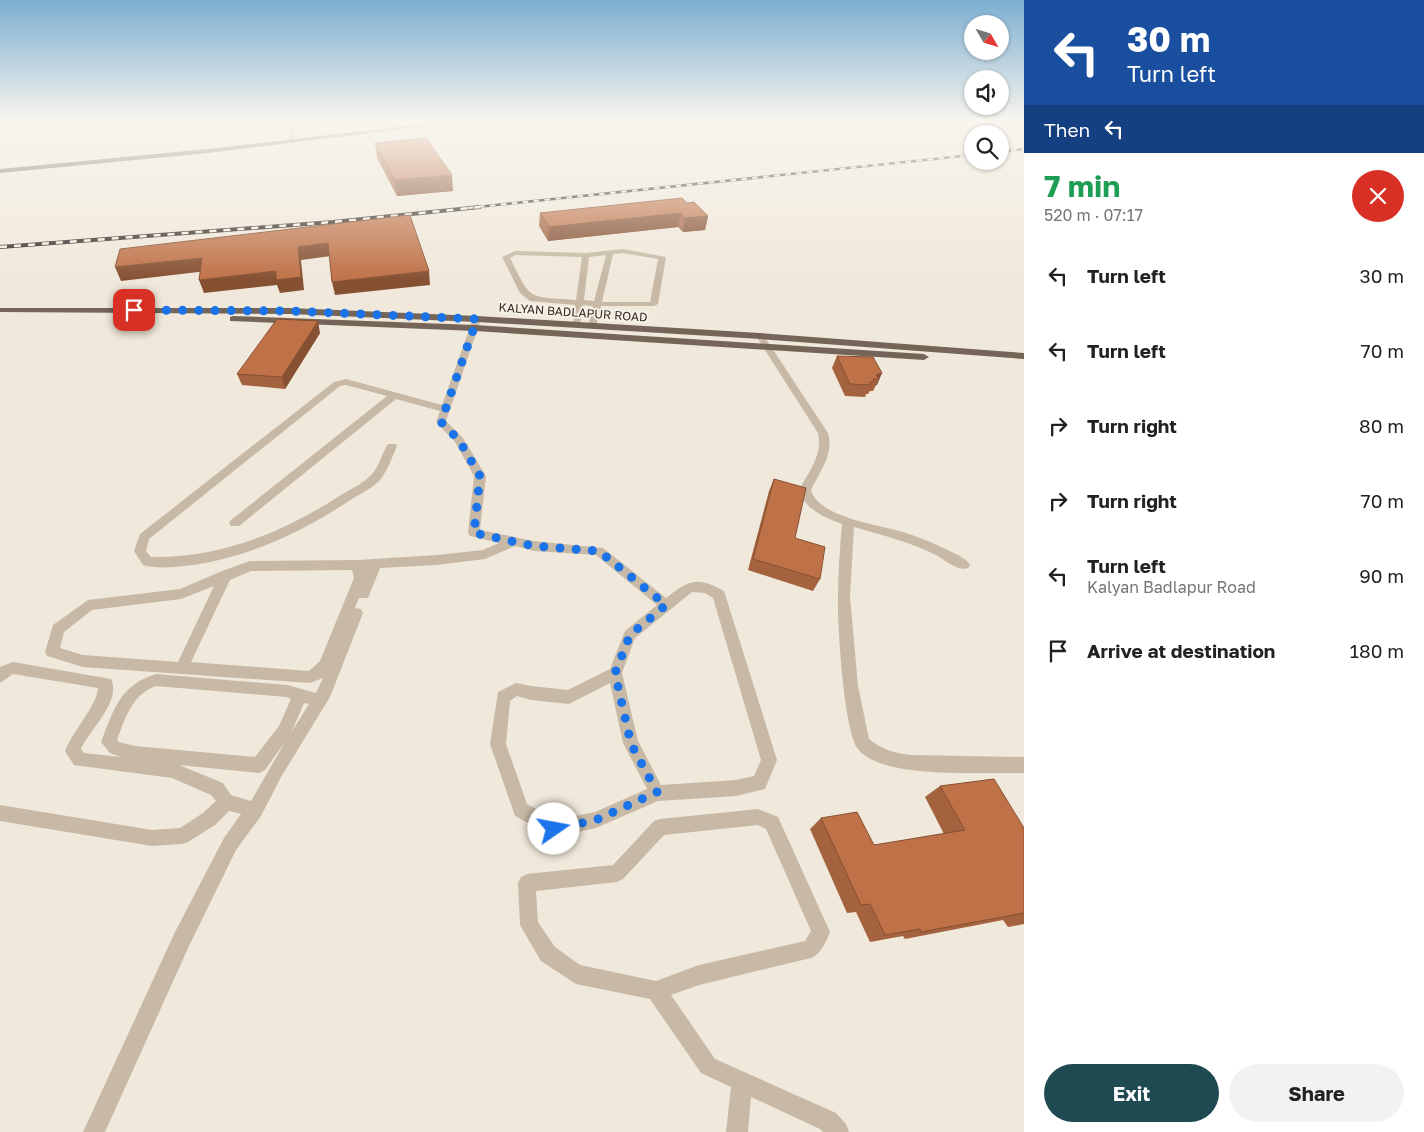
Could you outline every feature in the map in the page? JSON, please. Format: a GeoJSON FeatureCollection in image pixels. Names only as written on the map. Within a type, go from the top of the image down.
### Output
{"type":"FeatureCollection","features":[{"type":"Feature","properties":{"kind":"main road","name":"KALYAN BADLAPUR ROAD"},"geometry":{"type":"LineString","coordinates":[[0,310],[290,311],[767,347],[1024,356]]}},
{"type":"Feature","properties":{"kind":"main road","name":"KALYAN BADLAPUR ROAD"},"geometry":{"type":"LineString","coordinates":[[0,317],[576,325],[760,336],[1024,365]]}},
{"type":"Feature","properties":{"kind":"street"},"geometry":{"type":"LineString","coordinates":[[623,250],[662,257],[655,303],[650,305],[597,304],[537,300],[524,293],[506,257],[515,253],[586,256],[623,250]]}},
{"type":"Feature","properties":{"kind":"street"},"geometry":{"type":"LineString","coordinates":[[592,326],[610,253]]}},
{"type":"Feature","properties":{"kind":"street"},"geometry":{"type":"LineString","coordinates":[[576,325],[586,256]]}},
{"type":"Feature","properties":{"kind":"street"},"geometry":{"type":"LineString","coordinates":[[476,324],[441,422],[459,440],[480,476],[474,533],[534,546],[599,551],[666,605]]}},
{"type":"Feature","properties":{"kind":"street"},"geometry":{"type":"LineString","coordinates":[[760,336],[827,442],[825,454],[805,490],[809,500],[818,508],[848,521],[904,537],[942,552],[964,565]]}},
{"type":"Feature","properties":{"kind":"street"},"geometry":{"type":"LineString","coordinates":[[392,446],[376,477],[327,511],[273,538],[220,555],[168,563],[147,562],[140,551],[144,537],[337,384],[346,382],[445,409]]}},
{"type":"Feature","properties":{"kind":"street"},"geometry":{"type":"LineString","coordinates":[[235,523],[394,395]]}},
{"type":"Feature","properties":{"kind":"street"},"geometry":{"type":"LineString","coordinates":[[848,521],[844,596],[851,686],[858,731],[863,744],[873,752],[893,760],[911,763],[1024,765]]}},
{"type":"Feature","properties":{"kind":"street"},"geometry":{"type":"LineString","coordinates":[[366,565],[326,665],[319,673],[310,677],[83,661],[52,652],[58,629],[88,605],[108,601],[181,594],[226,574],[250,566],[366,565],[437,560],[484,554],[513,542]]}},
{"type":"Feature","properties":{"kind":"street"},"geometry":{"type":"LineString","coordinates":[[94,1132],[182,939],[230,844],[255,810],[331,677],[366,565]]}},
{"type":"Feature","properties":{"kind":"street"},"geometry":{"type":"LineString","coordinates":[[182,667],[226,574]]}},
{"type":"Feature","properties":{"kind":"street"},"geometry":{"type":"LineString","coordinates":[[615,673],[569,697],[531,693],[516,689],[503,697],[498,744],[521,810],[554,829],[596,820],[657,792],[736,788],[759,783],[768,760],[719,595],[707,588],[689,587],[630,635],[615,673],[631,744],[657,792]]}},
{"type":"Feature","properties":{"kind":"street"},"geometry":{"type":"LineString","coordinates":[[0,677],[4,672],[12,668],[106,683],[107,691],[89,724],[76,741],[73,751],[80,760],[173,770],[217,790],[226,802],[255,810]]}},
{"type":"Feature","properties":{"kind":"street"},"geometry":{"type":"LineString","coordinates":[[300,695],[284,731],[259,766],[135,753],[115,748],[109,742],[128,697],[143,683],[156,680],[287,691],[300,695],[319,701]]}},
{"type":"Feature","properties":{"kind":"street"},"geometry":{"type":"LineString","coordinates":[[0,813],[152,838],[182,836],[209,819],[226,802]]}},
{"type":"Feature","properties":{"kind":"street"},"geometry":{"type":"LineString","coordinates":[[656,990],[699,975],[811,949],[821,932],[772,823],[758,817],[660,827],[617,873],[527,883],[529,925],[548,954],[576,974],[656,990],[708,1066],[828,1121],[838,1132]]}},
{"type":"Feature","properties":{"kind":"street"},"geometry":{"type":"LineString","coordinates":[[737,1132],[742,1080]]}},
{"type":"Feature","properties":{"kind":"building"},"geometry":{"type":"Polygon","coordinates":[[[392,174],[452,175],[395,180],[392,174]]]}},
{"type":"Feature","properties":{"kind":"building"},"geometry":{"type":"Polygon","coordinates":[[[682,198],[687,203],[694,202],[708,216],[685,218],[681,213],[549,227],[540,213],[682,198]]]}},
{"type":"Feature","properties":{"kind":"building"},"geometry":{"type":"Polygon","coordinates":[[[410,215],[429,271],[332,282],[328,243],[298,247],[301,277],[276,280],[276,271],[199,280],[202,258],[115,267],[120,249],[410,215]]]}},
{"type":"Feature","properties":{"kind":"building"},"geometry":{"type":"Polygon","coordinates":[[[277,319],[318,321],[282,377],[237,374],[277,319]]]}},
{"type":"Feature","properties":{"kind":"building"},"geometry":{"type":"Polygon","coordinates":[[[837,356],[873,357],[882,373],[876,375],[879,379],[873,379],[874,382],[869,382],[871,385],[850,384],[837,356]]]}},
{"type":"Feature","properties":{"kind":"building"},"geometry":{"type":"Polygon","coordinates":[[[774,479],[806,488],[795,538],[825,547],[820,579],[753,559],[774,479]]]}},
{"type":"Feature","properties":{"kind":"building"},"geometry":{"type":"Polygon","coordinates":[[[994,779],[1024,828],[1024,913],[921,932],[920,929],[885,935],[870,904],[861,905],[821,818],[857,812],[874,845],[965,830],[940,786],[994,779]]]}},
{"type":"Feature","properties":{"kind":"railway"},"geometry":{"type":"LineString","coordinates":[[468,208],[793,174]]}},
{"type":"Feature","properties":{"kind":"railway"},"geometry":{"type":"LineString","coordinates":[[0,247],[333,222],[480,207]]}},
{"type":"Feature","properties":{"kind":"route"},"geometry":{"type":"LineString","coordinates":[[134,310],[290,311],[477,319],[441,422],[459,440],[478,469],[480,483],[474,533],[534,546],[599,551],[666,605],[630,635],[615,673],[631,744],[657,792],[596,820],[554,829]]}}]}
